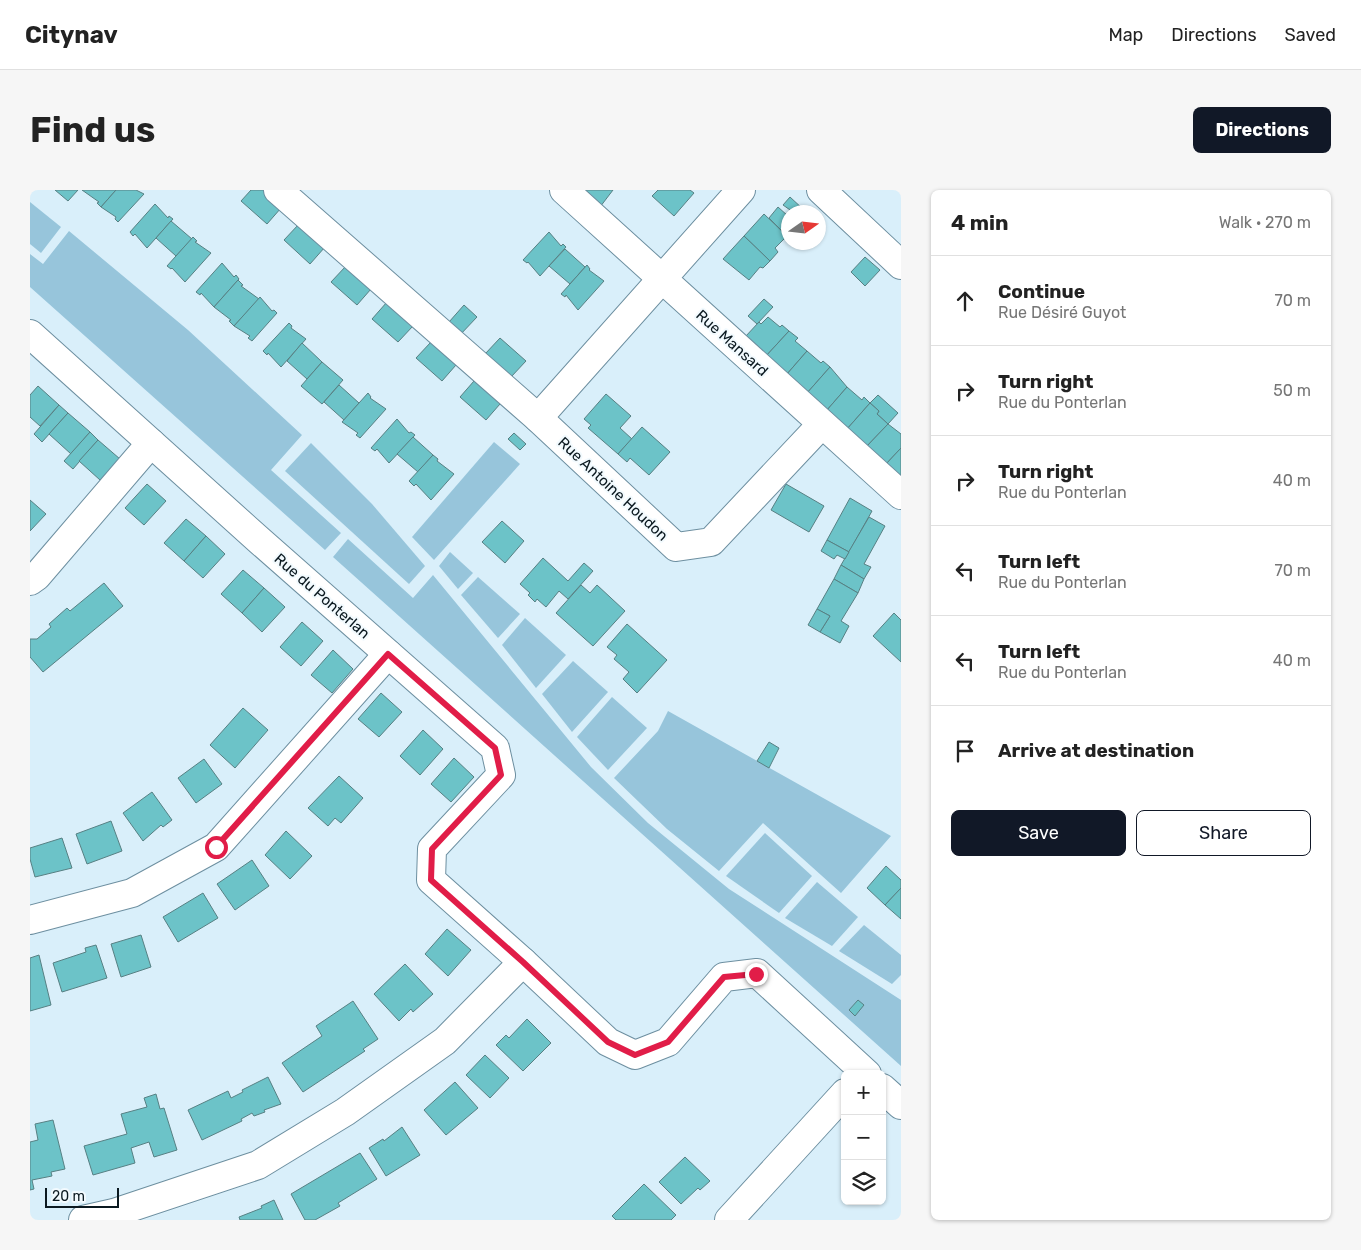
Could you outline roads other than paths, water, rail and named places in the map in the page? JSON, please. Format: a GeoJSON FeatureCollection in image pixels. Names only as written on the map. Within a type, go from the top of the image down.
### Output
{"type":"FeatureCollection","features":[{"type":"Feature","properties":{"kind":"street"},"geometry":{"type":"LineString","coordinates":[[278,190],[538,418],[741,190]]}},
{"type":"Feature","properties":{"kind":"street","name":"Rue Mansard"},"geometry":{"type":"LineString","coordinates":[[564,190],[901,496]]}},
{"type":"Feature","properties":{"kind":"street"},"geometry":{"type":"LineString","coordinates":[[821,190],[901,265]]}},
{"type":"Feature","properties":{"kind":"street","name":"Rue du Ponterlan"},"geometry":{"type":"LineString","coordinates":[[32,339],[152,443],[495,748],[501,775],[432,849],[431,880],[523,962],[608,1042],[635,1055],[668,1042],[724,977],[756,974],[861,1070]]}},
{"type":"Feature","properties":{"kind":"street","name":"Rue Antoine Houdon"},"geometry":{"type":"LineString","coordinates":[[538,418],[676,547],[711,542],[822,424]]}},
{"type":"Feature","properties":{"kind":"street"},"geometry":{"type":"LineString","coordinates":[[30,581],[152,443]]}},
{"type":"Feature","properties":{"kind":"street"},"geometry":{"type":"LineString","coordinates":[[30,920],[132,893],[216,847],[388,654]]}},
{"type":"Feature","properties":{"kind":"street"},"geometry":{"type":"LineString","coordinates":[[83,1220],[114,1213],[258,1165],[345,1112],[445,1040],[523,962]]}},
{"type":"Feature","properties":{"kind":"street","name":"Rue du Ponterlan"},"geometry":{"type":"LineString","coordinates":[[886,1092],[901,1105]]}},
{"type":"Feature","properties":{"kind":"street"},"geometry":{"type":"LineString","coordinates":[[728,1220],[841,1097]]}}]}
